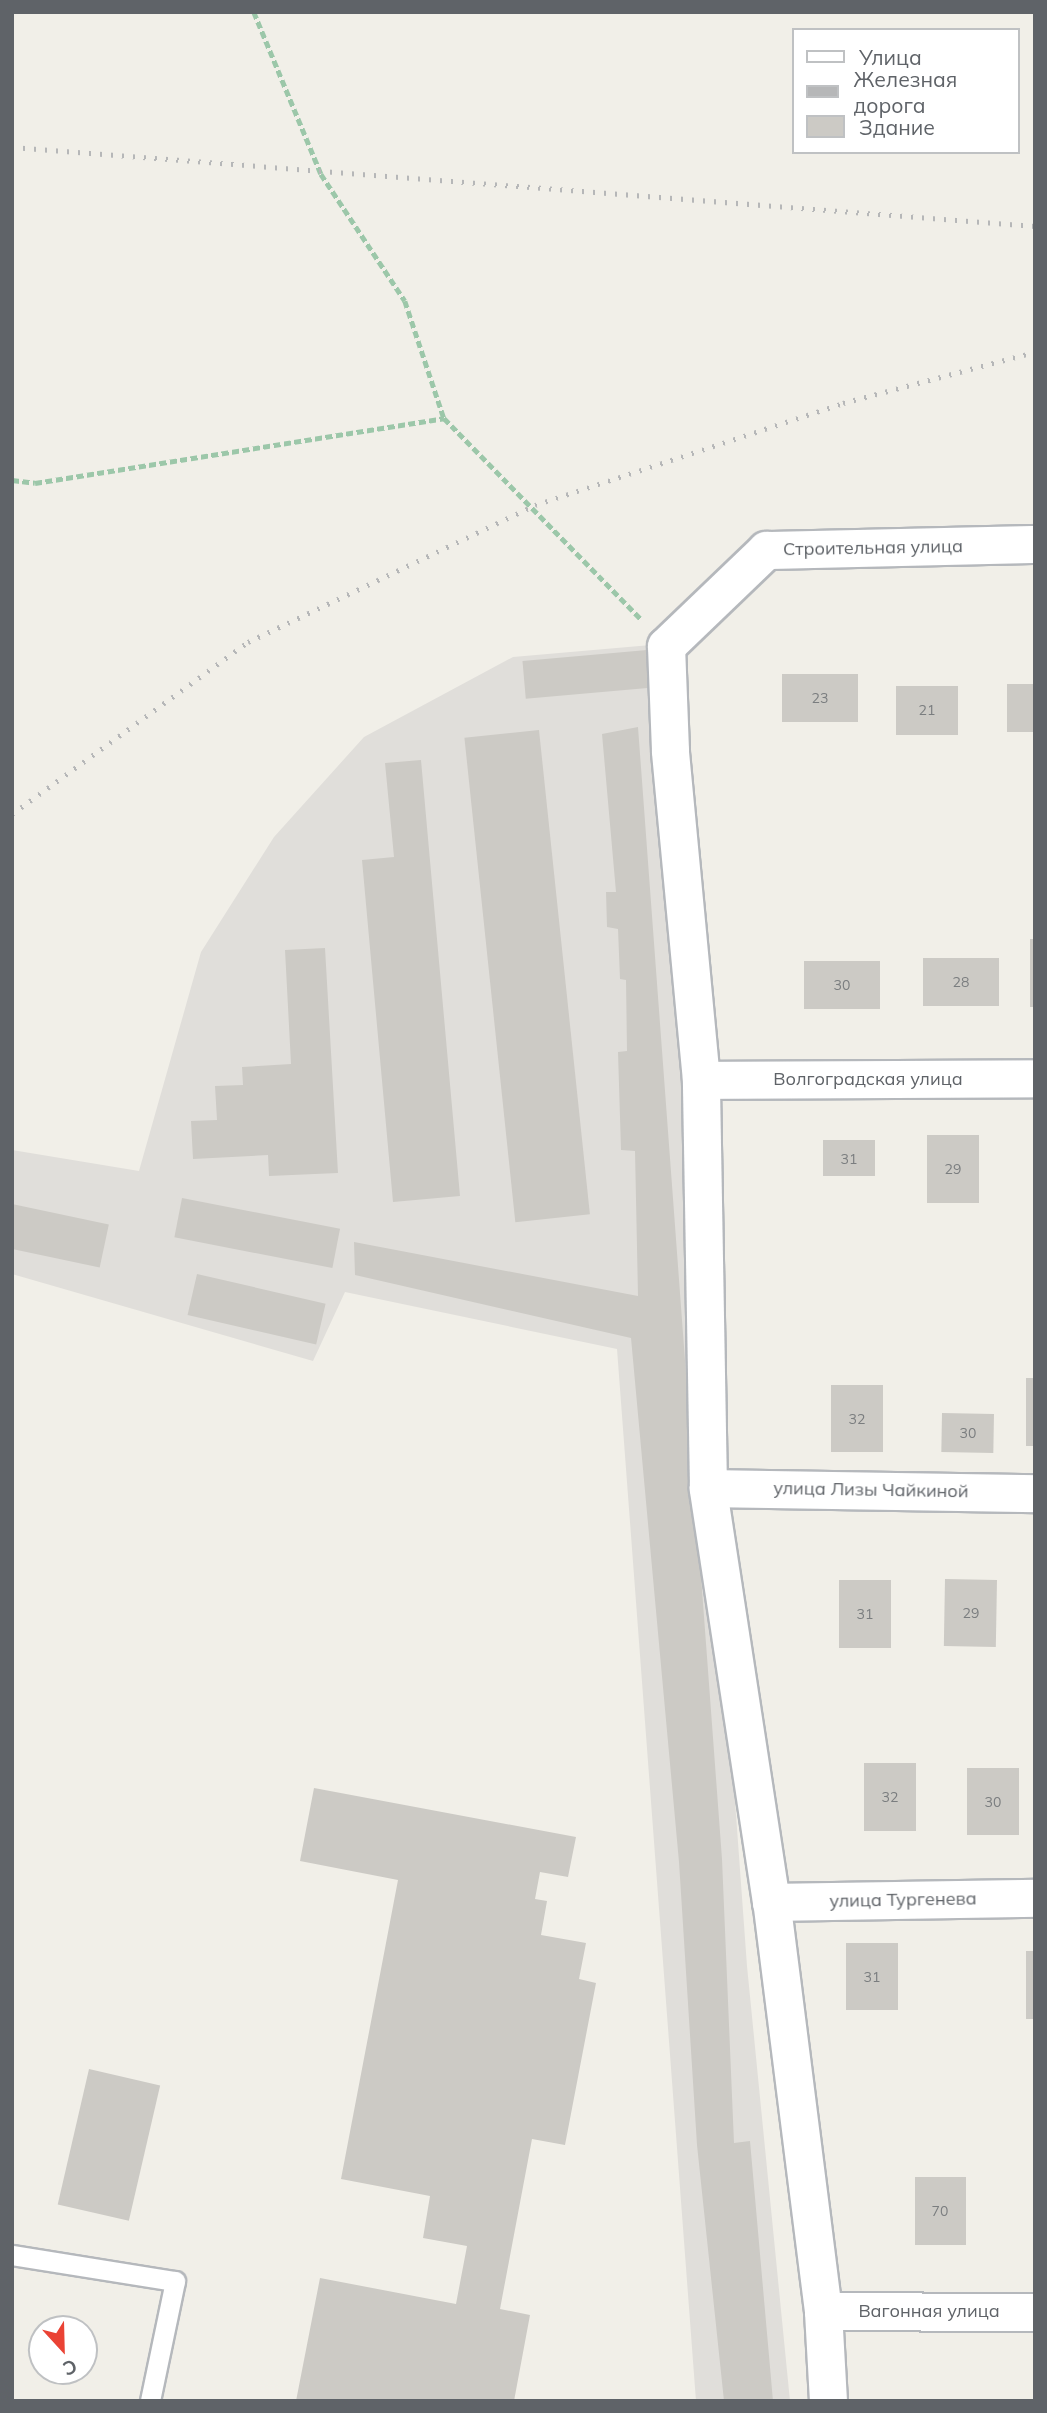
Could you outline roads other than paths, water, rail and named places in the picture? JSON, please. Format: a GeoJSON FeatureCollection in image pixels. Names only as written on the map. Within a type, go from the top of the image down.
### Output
{"type":"FeatureCollection","features":[{"type":"Feature","properties":{"kind":"street","name":"Строительная улица"},"geometry":{"type":"LineString","coordinates":[[701,1080],[670,750],[666,646],[766,551],[1035,544]]}},
{"type":"Feature","properties":{"kind":"street","name":"Волгоградская улица"},"geometry":{"type":"LineString","coordinates":[[701,1080],[1035,1078]]}},
{"type":"Feature","properties":{"kind":"street"},"geometry":{"type":"LineString","coordinates":[[701,1080],[708,1488],[771,1902],[823,2311],[828,2401]]}},
{"type":"Feature","properties":{"kind":"street","name":"улица Лизы Чайкиной"},"geometry":{"type":"LineString","coordinates":[[708,1488],[1035,1493]]}},
{"type":"Feature","properties":{"kind":"street","name":"улица Тургенева"},"geometry":{"type":"LineString","coordinates":[[771,1902],[1035,1898]]}},
{"type":"Feature","properties":{"kind":"street","name":"Вагонная улица"},"geometry":{"type":"LineString","coordinates":[[823,2311],[1035,2312]]}},
{"type":"Feature","properties":{"kind":"lane"},"geometry":{"type":"LineString","coordinates":[[12,2255],[175,2281],[150,2401]]}},
{"type":"Feature","properties":{"kind":"railway"},"geometry":{"type":"LineString","coordinates":[[12,147],[1035,226]]}},
{"type":"Feature","properties":{"kind":"railway"},"geometry":{"type":"LineString","coordinates":[[12,814],[248,642],[535,505],[843,403],[1035,352]]}}]}
